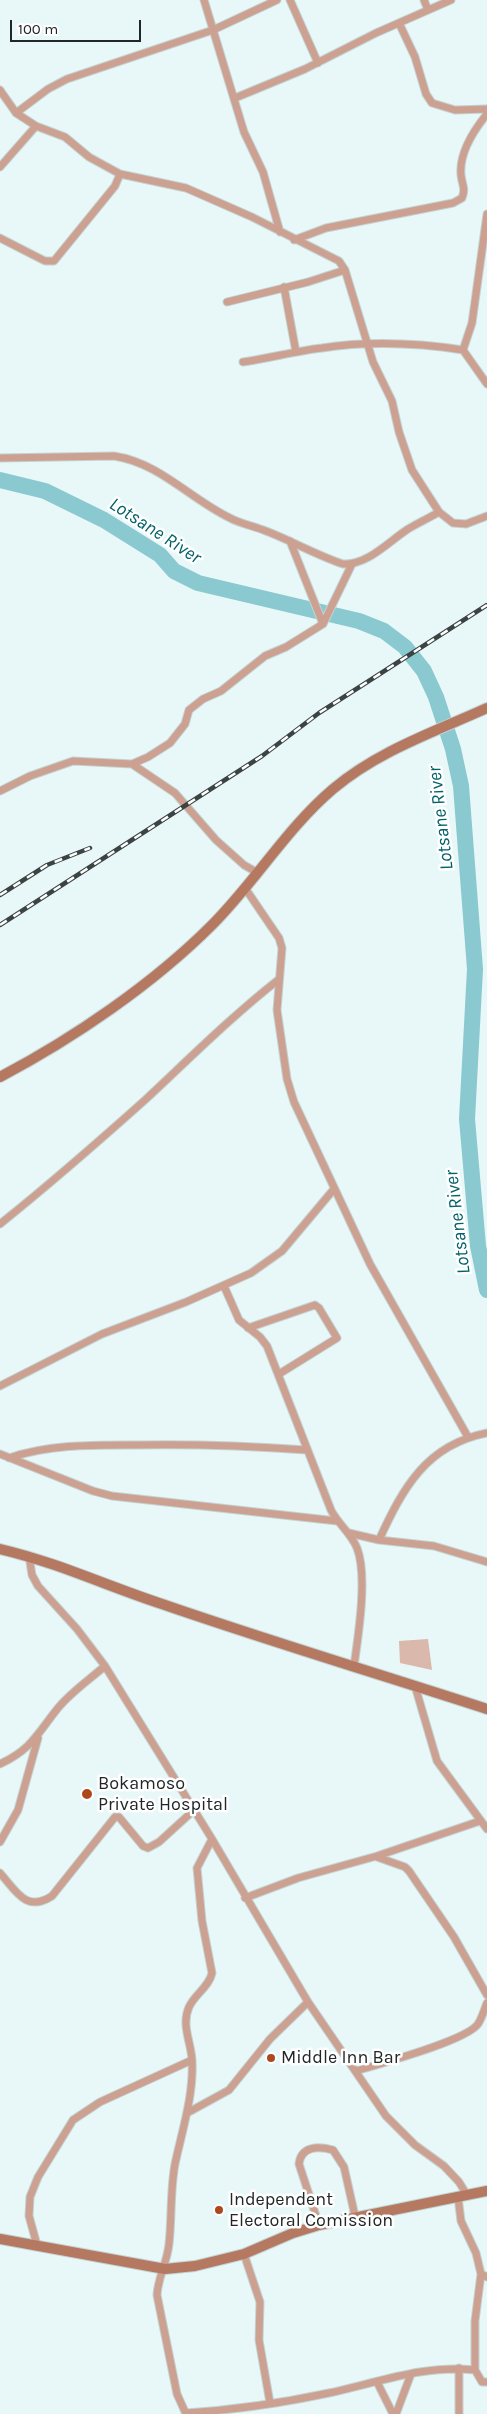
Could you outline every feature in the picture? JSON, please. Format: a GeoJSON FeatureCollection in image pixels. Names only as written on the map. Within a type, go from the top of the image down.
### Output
{"type":"FeatureCollection","features":[{"type":"Feature","properties":{"kind":"street"},"geometry":{"type":"LineString","coordinates":[[204,0],[244,132],[262,172],[280,232]]}},
{"type":"Feature","properties":{"kind":"street"},"geometry":{"type":"LineString","coordinates":[[16,114],[48,89],[66,79],[214,30],[277,0]]}},
{"type":"Feature","properties":{"kind":"street"},"geometry":{"type":"LineString","coordinates":[[290,0],[318,63]]}},
{"type":"Feature","properties":{"kind":"street"},"geometry":{"type":"LineString","coordinates":[[424,0],[428,10]]}},
{"type":"Feature","properties":{"kind":"street"},"geometry":{"type":"LineString","coordinates":[[235,98],[318,63],[398,23],[451,0]]}},
{"type":"Feature","properties":{"kind":"street"},"geometry":{"type":"LineString","coordinates":[[398,23],[415,57],[426,94],[432,103],[455,110],[487,110]]}},
{"type":"Feature","properties":{"kind":"street"},"geometry":{"type":"LineString","coordinates":[[0,90],[16,114],[36,126],[65,137],[90,157],[120,174],[186,188],[339,260],[345,270],[373,362],[392,401],[399,432],[412,470],[439,512],[453,523],[466,524],[487,516]]}},
{"type":"Feature","properties":{"kind":"street"},"geometry":{"type":"LineString","coordinates":[[294,240],[326,228],[453,203],[462,198],[465,187],[461,176],[466,148],[478,124],[487,114]]}},
{"type":"Feature","properties":{"kind":"street"},"geometry":{"type":"LineString","coordinates":[[0,167],[36,126]]}},
{"type":"Feature","properties":{"kind":"street"},"geometry":{"type":"LineString","coordinates":[[0,238],[45,261],[54,262],[115,186],[120,174]]}},
{"type":"Feature","properties":{"kind":"street"},"geometry":{"type":"LineString","coordinates":[[463,350],[472,323],[487,214]]}},
{"type":"Feature","properties":{"kind":"street"},"geometry":{"type":"LineString","coordinates":[[227,302],[345,270]]}},
{"type":"Feature","properties":{"kind":"street"},"geometry":{"type":"LineString","coordinates":[[284,287],[296,352]]}},
{"type":"Feature","properties":{"kind":"street"},"geometry":{"type":"LineString","coordinates":[[243,362],[322,348],[368,344],[463,350]]}},
{"type":"Feature","properties":{"kind":"street"},"geometry":{"type":"LineString","coordinates":[[463,350],[487,384]]}},
{"type":"Feature","properties":{"kind":"street"},"geometry":{"type":"LineString","coordinates":[[0,458],[114,456],[130,458],[160,472],[199,501],[231,519],[290,541],[343,564],[352,564],[370,556],[408,529],[439,512]]}},
{"type":"Feature","properties":{"kind":"street"},"geometry":{"type":"LineString","coordinates":[[290,541],[323,624]]}},
{"type":"Feature","properties":{"kind":"street"},"geometry":{"type":"LineString","coordinates":[[0,791],[30,776],[73,760],[132,764],[148,757],[170,743],[185,724],[189,710],[203,699],[221,691],[265,656],[286,647],[323,624],[352,564]]}},
{"type":"Feature","properties":{"kind":"street"},"geometry":{"type":"LineString","coordinates":[[0,1077],[97,1017],[152,978],[212,926],[306,816],[332,790],[381,756],[482,710]]}},
{"type":"Feature","properties":{"kind":"street"},"geometry":{"type":"LineString","coordinates":[[132,764],[175,793],[216,840],[244,865],[258,873]]}},
{"type":"Feature","properties":{"kind":"street"},"geometry":{"type":"LineString","coordinates":[[245,888],[279,938],[282,948],[276,1010],[287,1079],[294,1102],[370,1264],[468,1437]]}},
{"type":"Feature","properties":{"kind":"street"},"geometry":{"type":"LineString","coordinates":[[0,1224],[45,1188],[145,1099],[237,1013],[278,980]]}},
{"type":"Feature","properties":{"kind":"street"},"geometry":{"type":"LineString","coordinates":[[0,1386],[102,1334],[224,1286],[251,1273],[282,1251],[334,1189]]}},
{"type":"Feature","properties":{"kind":"street"},"geometry":{"type":"LineString","coordinates":[[224,1286],[239,1320],[260,1337],[267,1346],[337,1521],[349,1533],[358,1549],[361,1573],[359,1632],[354,1666]]}},
{"type":"Feature","properties":{"kind":"street"},"geometry":{"type":"LineString","coordinates":[[248,1328],[315,1305],[319,1308],[337,1338],[279,1374]]}},
{"type":"Feature","properties":{"kind":"street"},"geometry":{"type":"LineString","coordinates":[[379,1540],[406,1486],[422,1468],[451,1444],[468,1437],[487,1433]]}},
{"type":"Feature","properties":{"kind":"street"},"geometry":{"type":"LineString","coordinates":[[9,1458],[39,1450],[83,1445],[247,1446],[307,1450]]}},
{"type":"Feature","properties":{"kind":"street"},"geometry":{"type":"LineString","coordinates":[[0,1454],[93,1491],[112,1496],[337,1521]]}},
{"type":"Feature","properties":{"kind":"street"},"geometry":{"type":"LineString","coordinates":[[349,1533],[379,1540],[434,1546],[487,1562]]}},
{"type":"Feature","properties":{"kind":"street"},"geometry":{"type":"LineString","coordinates":[[0,1549],[76,1571],[160,1604],[487,1709]]}},
{"type":"Feature","properties":{"kind":"street"},"geometry":{"type":"LineString","coordinates":[[29,1556],[32,1575],[38,1586],[77,1628],[105,1666],[212,1840],[308,2002],[386,2116],[415,2145],[444,2166],[459,2182],[462,2196],[461,2221],[484,2276],[475,2321],[475,2370],[482,2382],[487,2382]]}},
{"type":"Feature","properties":{"kind":"street"},"geometry":{"type":"LineString","coordinates":[[0,1764],[19,1755],[38,1737],[59,1707],[105,1666]]}},
{"type":"Feature","properties":{"kind":"street"},"geometry":{"type":"LineString","coordinates":[[415,1686],[437,1761],[487,1829]]}},
{"type":"Feature","properties":{"kind":"street"},"geometry":{"type":"LineString","coordinates":[[0,1842],[18,1810],[38,1737]]}},
{"type":"Feature","properties":{"kind":"street"},"geometry":{"type":"LineString","coordinates":[[0,1873],[24,1900],[36,1904],[52,1896],[115,1817],[119,1817],[143,1846],[148,1848],[159,1842],[193,1811]]}},
{"type":"Feature","properties":{"kind":"street"},"geometry":{"type":"LineString","coordinates":[[245,1898],[298,1878],[377,1856],[480,1821]]}},
{"type":"Feature","properties":{"kind":"street"},"geometry":{"type":"LineString","coordinates":[[212,1840],[197,1868],[202,1921],[212,1973],[211,1979],[190,2007],[186,2032],[192,2060],[187,2113],[173,2172],[169,2244],[165,2269],[158,2280],[157,2295],[177,2394],[186,2414],[270,2403],[411,2374],[459,2368],[475,2370]]}},
{"type":"Feature","properties":{"kind":"street"},"geometry":{"type":"LineString","coordinates":[[377,1856],[405,1867],[409,1871],[454,1937],[487,1995]]}},
{"type":"Feature","properties":{"kind":"street"},"geometry":{"type":"LineString","coordinates":[[187,2113],[229,2090],[270,2039],[308,2002]]}},
{"type":"Feature","properties":{"kind":"street"},"geometry":{"type":"LineString","coordinates":[[356,2070],[420,2052],[464,2034],[478,2024],[487,2003]]}},
{"type":"Feature","properties":{"kind":"street"},"geometry":{"type":"LineString","coordinates":[[37,2245],[29,2216],[30,2197],[38,2177],[73,2120],[100,2102],[192,2060]]}},
{"type":"Feature","properties":{"kind":"street"},"geometry":{"type":"LineString","coordinates":[[319,2225],[299,2164],[300,2157],[304,2151],[312,2148],[333,2150],[340,2158],[355,2216]]}},
{"type":"Feature","properties":{"kind":"street"},"geometry":{"type":"LineString","coordinates":[[0,2239],[165,2269],[195,2266],[244,2254],[292,2233],[355,2216],[487,2191]]}},
{"type":"Feature","properties":{"kind":"street"},"geometry":{"type":"LineString","coordinates":[[244,2254],[260,2302],[259,2340],[270,2403]]}},
{"type":"Feature","properties":{"kind":"street"},"geometry":{"type":"LineString","coordinates":[[459,2368],[459,2414]]}},
{"type":"Feature","properties":{"kind":"street"},"geometry":{"type":"LineString","coordinates":[[395,2414],[411,2374]]}},
{"type":"Feature","properties":{"kind":"street"},"geometry":{"type":"LineString","coordinates":[[377,2382],[395,2414]]}},
{"type":"Feature","properties":{"kind":"shaded area"},"geometry":{"type":"Polygon","coordinates":[[[428,1639],[432,1670],[400,1663],[399,1641],[428,1639]]]}},
{"type":"Feature","properties":{"kind":"waterway","name":"Lotsane River"},"geometry":{"type":"LineString","coordinates":[[0,480],[45,491],[104,520],[160,555],[174,571],[198,583],[359,621],[384,631],[405,647],[424,671],[436,697],[453,749],[461,786],[475,969],[467,1119],[478,1246],[487,1290]]}},
{"type":"Feature","properties":{"kind":"railway"},"geometry":{"type":"LineString","coordinates":[[0,925],[262,756],[319,713],[487,605]]}},
{"type":"Feature","properties":{"kind":"railway"},"geometry":{"type":"LineString","coordinates":[[0,895],[47,865],[90,848]]}},
{"type":"Feature","properties":{"kind":"place","name":"Bokamoso Private Hospital"},"geometry":{"type":"Point","coordinates":[87,1794]}},
{"type":"Feature","properties":{"kind":"place","name":"Middle Inn Bar"},"geometry":{"type":"Point","coordinates":[271,2058]}},
{"type":"Feature","properties":{"kind":"place","name":"Independent Electoral Comission"},"geometry":{"type":"Point","coordinates":[219,2210]}}]}
